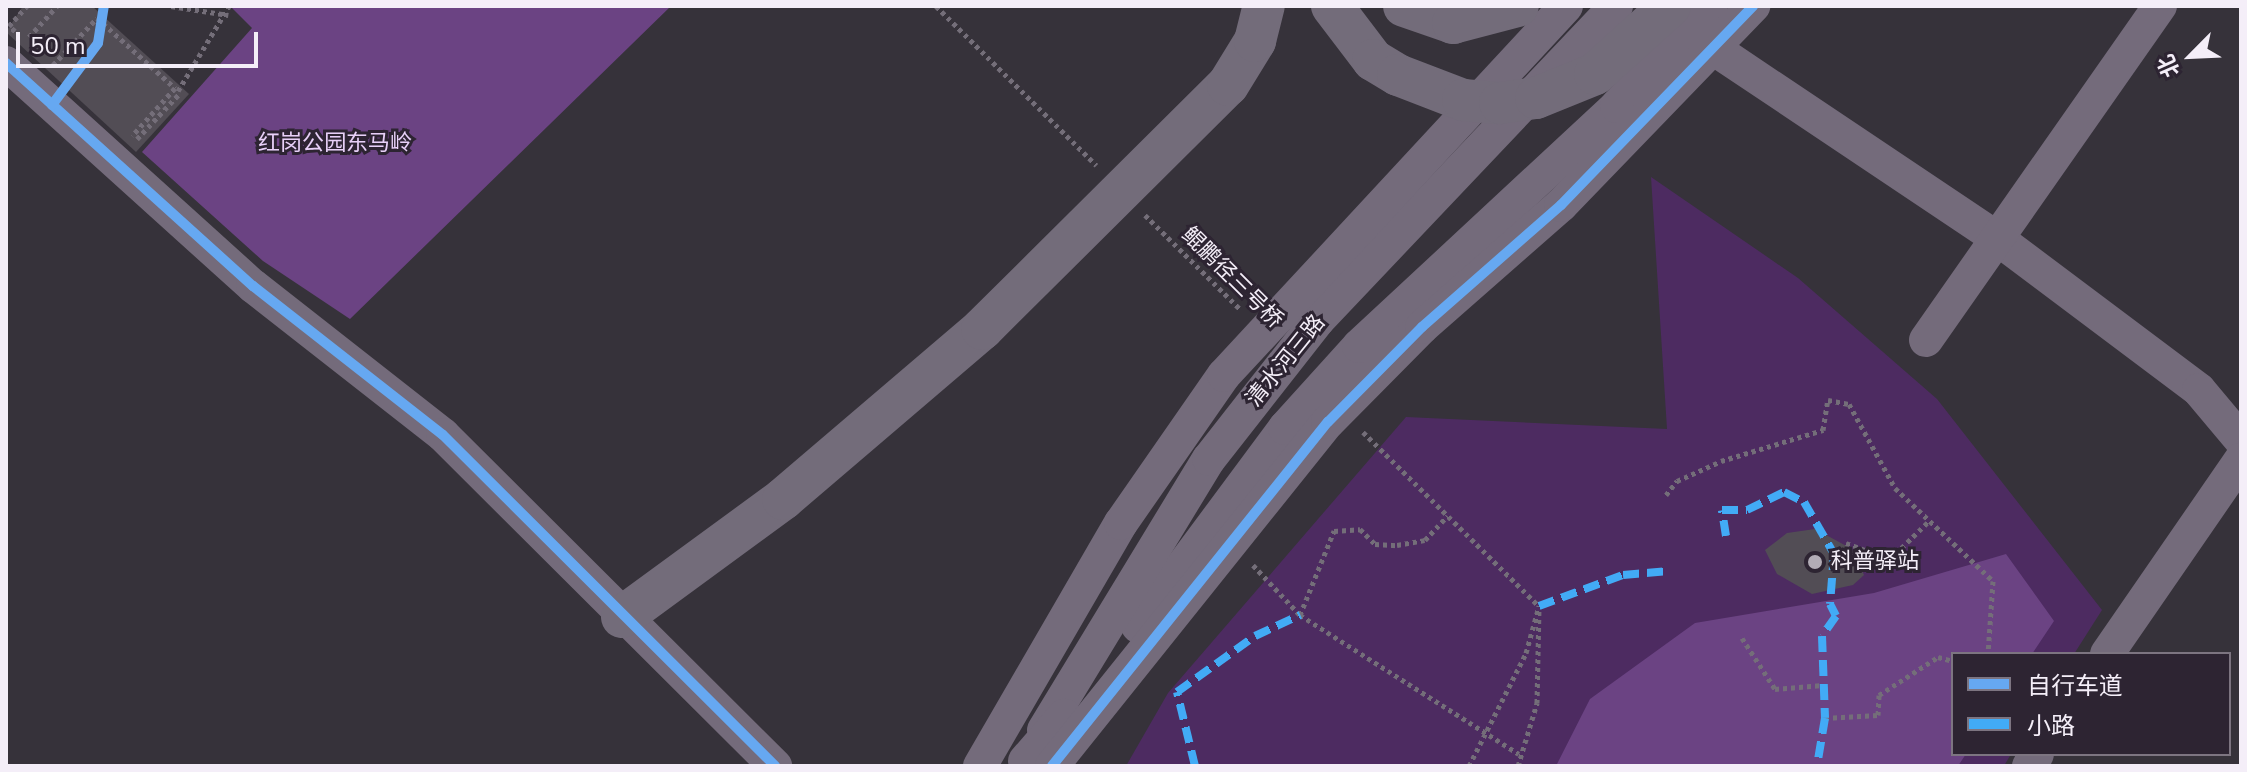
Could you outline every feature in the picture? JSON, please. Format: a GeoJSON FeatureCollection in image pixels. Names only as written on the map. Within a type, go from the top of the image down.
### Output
{"type":"FeatureCollection","features":[{"type":"Feature","properties":{"kind":"main road"},"geometry":{"type":"LineString","coordinates":[[622,617],[783,499],[982,329],[1228,85],[1255,41],[1264,6]]}},
{"type":"Feature","properties":{"kind":"main road"},"geometry":{"type":"LineString","coordinates":[[1332,6],[1373,60],[1398,75],[1463,100],[1500,103],[1536,98],[1595,74],[1670,6]]}},
{"type":"Feature","properties":{"kind":"main road"},"geometry":{"type":"LineString","coordinates":[[1404,6],[1453,23],[1518,6]]}},
{"type":"Feature","properties":{"kind":"street","name":"清水河三路"},"geometry":{"type":"LineString","coordinates":[[980,766],[1075,597],[1174,442],[1292,296],[1566,6]]}},
{"type":"Feature","properties":{"kind":"street","name":"清水河三路"},"geometry":{"type":"LineString","coordinates":[[1033,764],[1209,459],[1318,320],[1616,6]]}},
{"type":"Feature","properties":{"kind":"street"},"geometry":{"type":"LineString","coordinates":[[1033,764],[1285,428],[1359,346],[1596,127],[1711,6]]}},
{"type":"Feature","properties":{"kind":"street"},"geometry":{"type":"LineString","coordinates":[[1033,764],[1328,422],[1422,327],[1561,205],[1753,6]]}},
{"type":"Feature","properties":{"kind":"street"},"geometry":{"type":"LineString","coordinates":[[1926,340],[2160,6]]}},
{"type":"Feature","properties":{"kind":"street"},"geometry":{"type":"LineString","coordinates":[[1713,48],[1998,239],[2199,390],[2241,440]]}},
{"type":"Feature","properties":{"kind":"street"},"geometry":{"type":"LineString","coordinates":[[6,63],[253,286],[443,435],[622,617],[775,766]]}},
{"type":"Feature","properties":{"kind":"street"},"geometry":{"type":"LineString","coordinates":[[2108,652],[2241,460]]}},
{"type":"Feature","properties":{"kind":"path"},"geometry":{"type":"LineString","coordinates":[[29,37],[57,6]]}},
{"type":"Feature","properties":{"kind":"path"},"geometry":{"type":"LineString","coordinates":[[98,43],[104,6]]}},
{"type":"Feature","properties":{"kind":"path"},"geometry":{"type":"LineString","coordinates":[[171,6],[228,15]]}},
{"type":"Feature","properties":{"kind":"path"},"geometry":{"type":"LineString","coordinates":[[132,144],[177,90],[228,15],[229,6]]}},
{"type":"Feature","properties":{"kind":"path"},"geometry":{"type":"LineString","coordinates":[[936,6],[1103,172]]}},
{"type":"Feature","properties":{"kind":"path"},"geometry":{"type":"LineString","coordinates":[[64,76],[53,66],[97,18],[177,90]]}},
{"type":"Feature","properties":{"kind":"path"},"geometry":{"type":"LineString","coordinates":[[120,127],[131,137],[177,90]]}},
{"type":"Feature","properties":{"kind":"path"},"geometry":{"type":"LineString","coordinates":[[1666,495],[1677,481],[1721,461],[1823,430],[1828,400],[1849,404],[1895,488],[1993,581],[1988,652]]}},
{"type":"Feature","properties":{"kind":"path"},"geometry":{"type":"LineString","coordinates":[[1358,427],[1539,606],[1537,703],[1519,754],[1518,766]]}},
{"type":"Feature","properties":{"kind":"path"},"geometry":{"type":"LineString","coordinates":[[1300,615],[1334,531],[1360,529],[1375,544],[1397,545],[1425,540],[1447,516]]}},
{"type":"Feature","properties":{"kind":"path"},"geometry":{"type":"LineString","coordinates":[[1846,543],[1890,559],[1928,522]]}},
{"type":"Feature","properties":{"kind":"path"},"geometry":{"type":"LineString","coordinates":[[1252,564],[1300,615],[1519,754]]}},
{"type":"Feature","properties":{"kind":"path"},"geometry":{"type":"LineString","coordinates":[[1469,766],[1526,653],[1539,606]]}},
{"type":"Feature","properties":{"kind":"path"},"geometry":{"type":"LineString","coordinates":[[1742,638],[1775,689],[1823,685]]}},
{"type":"Feature","properties":{"kind":"path"},"geometry":{"type":"LineString","coordinates":[[1825,718],[1878,715],[1879,695],[1938,657],[1951,660]]}},
{"type":"Feature","properties":{"kind":"shaded area"},"geometry":{"type":"Polygon","coordinates":[[[1651,177],[1798,278],[1937,399],[2102,610],[2075,652],[1951,652],[1951,756],[2010,756],[2004,766],[1126,766],[1168,693],[1406,417],[1667,429],[1651,177]]]}},
{"type":"Feature","properties":{"kind":"green space","name":"红岗公园东马岭"},"geometry":{"type":"Polygon","coordinates":[[[230,6],[671,6],[350,319],[263,261],[142,152],[252,28],[230,6]]]}},
{"type":"Feature","properties":{"kind":"green space"},"geometry":{"type":"Polygon","coordinates":[[[2006,554],[2054,621],[2033,652],[1951,652],[1951,756],[1965,756],[1958,766],[1556,766],[1590,699],[1695,623],[1874,593],[2006,554]]]}},
{"type":"Feature","properties":{"kind":"building"},"geometry":{"type":"Polygon","coordinates":[[[23,6],[92,6],[189,94],[136,152],[6,32],[23,6]]]}},
{"type":"Feature","properties":{"kind":"building","name":"科普驿站"},"geometry":{"type":"Polygon","coordinates":[[[1815,529],[1852,549],[1864,575],[1853,585],[1812,594],[1777,574],[1765,550],[1787,533],[1815,529]]]}},
{"type":"Feature","properties":{"kind":"marked path"},"geometry":{"type":"LineString","coordinates":[[1726,536],[1722,510],[1747,510],[1784,492],[1804,502],[1834,554],[1830,604],[1836,616],[1822,636],[1825,718],[1817,766]]}},
{"type":"Feature","properties":{"kind":"marked path"},"geometry":{"type":"LineString","coordinates":[[1539,606],[1623,575],[1669,571]]}},
{"type":"Feature","properties":{"kind":"marked path"},"geometry":{"type":"LineString","coordinates":[[1195,766],[1177,692],[1255,636],[1300,615]]}},
{"type":"Feature","properties":{"kind":"cycle path"},"geometry":{"type":"LineString","coordinates":[[52,105],[98,43],[104,6]]}},
{"type":"Feature","properties":{"kind":"cycle path"},"geometry":{"type":"LineString","coordinates":[[1052,766],[1328,422],[1422,327],[1561,205],[1753,6]]}},
{"type":"Feature","properties":{"kind":"cycle path"},"geometry":{"type":"LineString","coordinates":[[6,63],[253,286],[443,435],[775,766]]}},
{"type":"Feature","properties":{"kind":"place","name":"科普驿站"},"geometry":{"type":"Point","coordinates":[1815,562]}}]}
